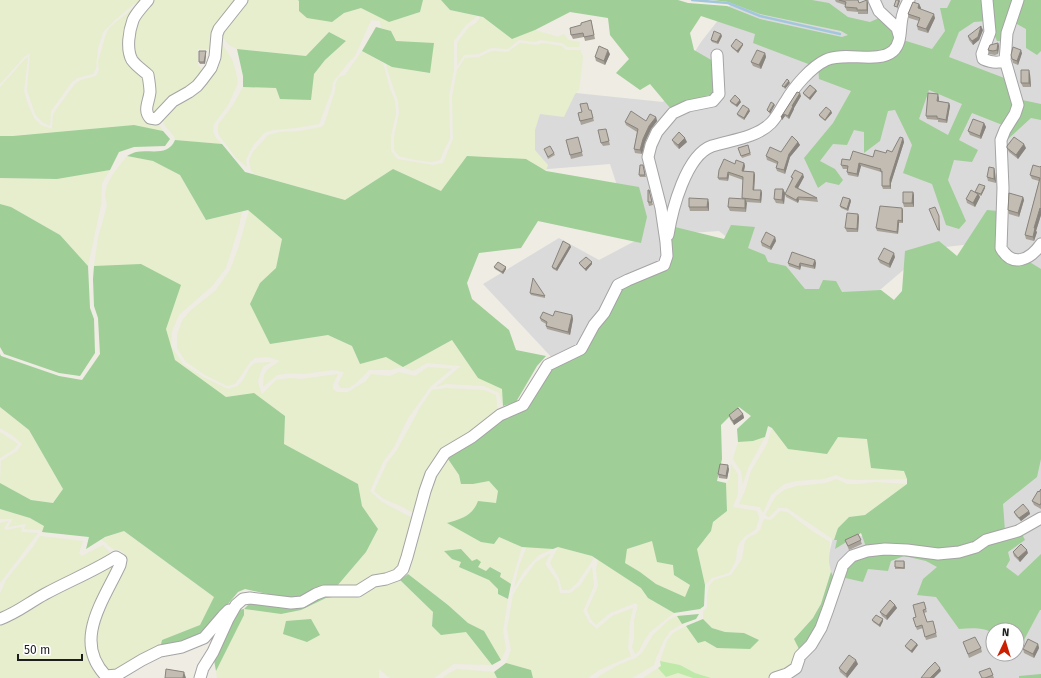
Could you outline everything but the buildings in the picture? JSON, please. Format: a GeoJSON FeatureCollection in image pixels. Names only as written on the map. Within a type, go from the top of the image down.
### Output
{"type":"FeatureCollection","features":[{"type":"Feature","properties":{"kind":"street"},"geometry":{"type":"LineString","coordinates":[[148,0],[134,19],[130,34],[130,52],[136,65],[148,75],[150,93],[146,108],[147,114],[150,118],[156,119],[173,101],[197,86],[211,68],[219,29],[242,0]]}},
{"type":"Feature","properties":{"kind":"street"},"geometry":{"type":"LineString","coordinates":[[874,0],[879,11],[898,28],[900,38]]}},
{"type":"Feature","properties":{"kind":"street"},"geometry":{"type":"LineString","coordinates":[[666,242],[683,181],[695,160],[703,151],[711,146],[756,132],[770,124],[796,87],[816,66],[826,60],[838,57],[887,56],[895,50],[900,38],[903,14],[909,0]]}},
{"type":"Feature","properties":{"kind":"street"},"geometry":{"type":"LineString","coordinates":[[986,0],[990,32],[982,54],[983,59],[990,62],[1001,62],[1005,60]]}},
{"type":"Feature","properties":{"kind":"street"},"geometry":{"type":"LineString","coordinates":[[1018,0],[1007,33],[1005,60],[1018,105],[1015,114],[1005,130],[1001,140],[1003,188],[1001,248],[1005,256],[1014,260],[1023,260],[1032,255],[1041,244]]}},
{"type":"Feature","properties":{"kind":"street"},"geometry":{"type":"LineString","coordinates":[[0,619],[21,609],[45,594],[81,575],[97,569],[116,557],[121,560],[120,565],[94,619],[91,629],[91,644],[93,656],[98,667],[106,676],[117,675],[160,651],[182,647],[204,638],[223,616],[243,599],[250,598],[291,603],[302,602],[324,591],[358,591],[374,581],[397,575],[403,569],[431,474],[445,453],[481,430],[500,415],[523,405],[548,366],[581,350],[594,325],[604,313],[618,285],[664,265],[667,256],[666,242],[661,208],[648,157],[651,145],[657,132],[673,113],[688,106],[713,101],[719,94],[717,55]]}},
{"type":"Feature","properties":{"kind":"street"},"geometry":{"type":"LineString","coordinates":[[775,678],[787,674],[796,668],[800,656],[811,645],[828,609],[843,565],[852,556],[867,551],[884,549],[938,554],[959,552],[976,547],[986,540],[1018,532],[1041,518]]}},
{"type":"Feature","properties":{"kind":"street"},"geometry":{"type":"LineString","coordinates":[[200,678],[203,668],[213,652],[236,605]]}},
{"type":"Feature","properties":{"kind":"shaded area"},"geometry":{"type":"Polygon","coordinates":[[[734,0],[1041,0],[1041,276],[998,241],[928,249],[874,295],[800,295],[719,231],[675,234],[663,281],[571,378],[483,284],[559,238],[599,260],[635,241],[610,164],[536,170],[518,127],[576,93],[663,102],[701,42],[734,0]]]}},
{"type":"Feature","properties":{"kind":"shaded area"},"geometry":{"type":"Polygon","coordinates":[[[1041,433],[1041,678],[781,678],[803,659],[835,530],[898,545],[1041,433]]]}},
{"type":"Feature","properties":{"kind":"green space"},"geometry":{"type":"Polygon","coordinates":[[[0,0],[142,0],[134,4],[103,32],[98,48],[96,69],[93,74],[77,78],[71,83],[51,111],[50,126],[42,122],[35,114],[27,90],[30,53],[24,57],[0,84],[0,0]]]}},
{"type":"Feature","properties":{"kind":"green space"},"geometry":{"type":"Polygon","coordinates":[[[153,0],[238,0],[212,49],[198,49],[198,65],[201,68],[199,79],[159,112],[152,114],[153,92],[137,61],[132,44],[133,35],[140,17],[151,5],[153,0]]]}},
{"type":"Feature","properties":{"kind":"green space"},"geometry":{"type":"Polygon","coordinates":[[[245,0],[298,0],[332,22],[344,13],[361,8],[389,22],[420,12],[423,0],[441,0],[450,10],[477,16],[466,25],[454,41],[454,69],[449,96],[450,139],[440,160],[431,162],[415,160],[399,156],[394,150],[394,137],[399,113],[398,101],[386,64],[392,67],[429,73],[396,41],[391,31],[381,28],[380,21],[371,20],[355,56],[333,82],[332,90],[319,124],[273,130],[264,133],[254,144],[249,153],[246,160],[247,167],[236,158],[219,135],[218,125],[233,105],[243,87],[276,88],[313,74],[325,60],[346,41],[329,32],[306,56],[237,49],[229,45],[220,34],[245,0]]]}},
{"type":"Feature","properties":{"kind":"green space"},"geometry":{"type":"Polygon","coordinates":[[[298,0],[423,0],[420,12],[389,22],[361,8],[344,13],[332,22],[307,18],[299,11],[298,0]]]}},
{"type":"Feature","properties":{"kind":"green space"},"geometry":{"type":"Polygon","coordinates":[[[441,0],[678,0],[688,3],[727,6],[760,19],[842,37],[848,35],[841,31],[760,14],[728,2],[712,0],[812,0],[829,3],[848,17],[870,22],[881,17],[894,28],[896,42],[886,54],[811,65],[753,43],[755,34],[701,16],[690,33],[694,50],[713,61],[716,93],[710,98],[671,109],[650,84],[640,90],[616,73],[629,59],[610,35],[608,18],[570,12],[535,30],[512,39],[483,17],[450,10],[441,0]]]}},
{"type":"Feature","properties":{"kind":"green space"},"geometry":{"type":"Polygon","coordinates":[[[951,0],[981,0],[986,21],[974,22],[959,32],[949,57],[1007,79],[1015,104],[1005,126],[972,113],[959,140],[978,150],[972,162],[954,160],[948,180],[966,221],[959,229],[946,225],[932,184],[903,173],[912,145],[895,110],[888,111],[880,141],[864,153],[864,132],[854,130],[847,145],[833,144],[820,161],[835,169],[843,180],[839,185],[826,182],[818,188],[804,158],[833,123],[851,91],[819,79],[818,67],[829,61],[887,58],[903,40],[932,49],[945,31],[940,8],[947,8],[951,0]],[[929,90],[919,119],[948,135],[962,104],[929,90]]]}},
{"type":"Feature","properties":{"kind":"green space"},"geometry":{"type":"Polygon","coordinates":[[[990,0],[1016,0],[1004,41],[997,41],[993,32],[990,0]]]}},
{"type":"Feature","properties":{"kind":"green space"},"geometry":{"type":"Polygon","coordinates":[[[1020,0],[1041,0],[1041,51],[1037,55],[1026,48],[1026,29],[1013,22],[1020,0]]]}},
{"type":"Feature","properties":{"kind":"green space"},"geometry":{"type":"Polygon","coordinates":[[[136,6],[128,42],[145,76],[147,100],[163,131],[134,125],[0,136],[0,87],[25,59],[28,57],[24,91],[27,102],[34,118],[41,125],[52,129],[53,115],[55,111],[75,84],[81,80],[96,76],[99,70],[98,62],[106,34],[110,27],[136,6]]]}},
{"type":"Feature","properties":{"kind":"green space"},"geometry":{"type":"Polygon","coordinates":[[[481,16],[512,39],[535,30],[558,37],[564,34],[568,40],[580,42],[579,47],[568,47],[562,43],[540,40],[535,42],[519,40],[508,49],[491,48],[479,54],[464,55],[457,66],[457,43],[469,27],[476,23],[481,16]]]}},
{"type":"Feature","properties":{"kind":"green space"},"geometry":{"type":"Polygon","coordinates":[[[376,27],[391,31],[396,41],[434,43],[430,73],[392,67],[362,51],[376,27]]]}},
{"type":"Feature","properties":{"kind":"green space"},"geometry":{"type":"Polygon","coordinates":[[[329,32],[346,41],[325,60],[314,74],[311,100],[280,99],[276,88],[243,87],[243,76],[237,49],[306,56],[329,32]]]}},
{"type":"Feature","properties":{"kind":"green space"},"geometry":{"type":"Polygon","coordinates":[[[218,38],[232,59],[238,83],[228,105],[214,124],[213,132],[222,144],[175,140],[174,136],[166,127],[161,118],[203,83],[218,38]]]}},
{"type":"Feature","properties":{"kind":"green space"},"geometry":{"type":"Polygon","coordinates":[[[520,43],[537,45],[542,43],[562,46],[566,50],[580,50],[583,56],[579,90],[575,94],[564,117],[540,114],[535,130],[535,150],[548,165],[546,171],[526,159],[441,191],[393,169],[345,200],[254,174],[251,170],[249,161],[253,152],[268,135],[280,132],[300,131],[321,127],[324,125],[335,91],[336,82],[339,77],[345,75],[362,51],[383,63],[395,101],[396,113],[391,136],[391,151],[397,159],[433,165],[443,163],[453,139],[452,97],[457,70],[465,58],[479,57],[492,51],[508,52],[520,43]]]}},
{"type":"Feature","properties":{"kind":"green space"},"geometry":{"type":"Polygon","coordinates":[[[1022,100],[1041,104],[1041,120],[1031,118],[1007,140],[1022,100]]]}},
{"type":"Feature","properties":{"kind":"green space"},"geometry":{"type":"Polygon","coordinates":[[[134,125],[163,131],[170,139],[165,146],[134,147],[119,152],[110,170],[57,179],[0,178],[0,136],[134,125]]]}},
{"type":"Feature","properties":{"kind":"green space"},"geometry":{"type":"Polygon","coordinates":[[[175,140],[222,144],[245,172],[345,200],[393,169],[441,191],[467,156],[526,159],[546,171],[639,187],[647,217],[641,243],[538,221],[521,248],[479,253],[467,283],[472,299],[509,330],[516,350],[546,356],[537,366],[516,402],[503,406],[502,389],[478,378],[452,340],[403,367],[386,357],[360,364],[352,346],[328,335],[270,344],[250,304],[260,283],[276,268],[282,239],[248,210],[206,220],[180,175],[153,161],[127,156],[141,151],[158,151],[168,149],[175,140]]]}},
{"type":"Feature","properties":{"kind":"green space"},"geometry":{"type":"Polygon","coordinates":[[[127,156],[153,161],[180,175],[206,220],[242,212],[226,268],[212,286],[179,315],[172,331],[171,346],[183,364],[203,377],[228,389],[238,386],[250,367],[255,363],[271,362],[263,367],[258,381],[262,394],[276,380],[291,378],[301,379],[338,374],[333,385],[333,389],[337,392],[348,392],[366,381],[371,374],[390,376],[399,372],[415,376],[428,367],[452,369],[431,386],[408,418],[394,447],[383,462],[370,491],[382,502],[416,520],[406,554],[395,571],[357,587],[337,586],[366,552],[378,529],[362,506],[358,484],[283,444],[285,416],[254,393],[226,397],[175,360],[166,329],[94,266],[98,238],[107,206],[105,195],[107,185],[113,174],[127,156]]]}},
{"type":"Feature","properties":{"kind":"green space"},"geometry":{"type":"Polygon","coordinates":[[[110,170],[102,183],[101,205],[88,266],[60,235],[11,207],[0,204],[0,178],[57,179],[110,170]]]}},
{"type":"Feature","properties":{"kind":"green space"},"geometry":{"type":"Polygon","coordinates":[[[0,204],[11,207],[60,235],[88,266],[90,308],[94,319],[95,353],[80,376],[59,373],[4,354],[0,347],[0,204]]]}},
{"type":"Feature","properties":{"kind":"green space"},"geometry":{"type":"Polygon","coordinates":[[[249,210],[282,239],[276,268],[260,283],[270,344],[328,335],[352,346],[360,364],[386,357],[403,367],[390,370],[369,370],[349,388],[341,388],[338,384],[344,372],[333,370],[302,374],[292,373],[277,375],[263,387],[264,375],[268,369],[280,361],[268,357],[255,358],[250,362],[235,384],[227,386],[205,375],[186,362],[177,348],[177,335],[182,321],[190,311],[216,290],[230,270],[239,246],[249,210]]]}},
{"type":"Feature","properties":{"kind":"green space"},"geometry":{"type":"Polygon","coordinates":[[[987,210],[998,211],[999,250],[1028,261],[1041,269],[1041,459],[1037,477],[1003,504],[1005,531],[959,549],[866,547],[861,533],[835,549],[837,540],[834,540],[838,528],[849,517],[865,515],[907,484],[904,471],[871,468],[867,439],[838,437],[827,454],[788,449],[772,428],[768,426],[765,437],[753,441],[738,442],[737,429],[751,416],[739,407],[721,425],[722,459],[717,481],[726,483],[727,511],[713,522],[711,531],[697,549],[705,585],[704,606],[700,609],[674,613],[648,598],[641,588],[592,556],[558,547],[553,549],[522,547],[499,537],[494,544],[481,542],[447,523],[466,516],[473,510],[478,501],[496,503],[498,491],[489,481],[473,484],[461,484],[459,475],[448,459],[440,463],[514,412],[550,367],[567,359],[620,286],[657,271],[675,227],[724,239],[731,225],[755,227],[748,248],[765,255],[768,262],[786,266],[805,289],[819,289],[823,280],[836,281],[842,292],[881,290],[894,300],[902,291],[905,251],[939,241],[957,256],[987,210]],[[652,541],[627,549],[625,563],[656,584],[685,597],[690,585],[674,575],[673,565],[657,562],[652,541]]]}},
{"type":"Feature","properties":{"kind":"green space"},"geometry":{"type":"Polygon","coordinates":[[[141,264],[181,285],[166,329],[175,360],[226,397],[254,393],[285,416],[284,444],[358,484],[362,506],[378,529],[366,552],[337,586],[302,597],[286,598],[245,589],[238,592],[203,634],[182,643],[160,648],[162,640],[200,625],[214,597],[124,531],[105,537],[86,549],[89,537],[42,532],[44,526],[30,518],[0,509],[0,483],[31,500],[53,503],[63,489],[29,430],[0,407],[0,354],[1,356],[59,376],[82,380],[100,354],[98,318],[94,306],[94,266],[141,264]]]}},
{"type":"Feature","properties":{"kind":"green space"},"geometry":{"type":"Polygon","coordinates":[[[452,340],[478,378],[502,389],[503,406],[499,393],[484,386],[447,384],[436,387],[461,366],[427,363],[413,371],[403,367],[452,340]]]}},
{"type":"Feature","properties":{"kind":"green space"},"geometry":{"type":"Polygon","coordinates":[[[446,388],[484,390],[496,395],[498,414],[446,450],[417,515],[384,499],[374,491],[387,463],[397,450],[421,406],[432,390],[446,388]]]}},
{"type":"Feature","properties":{"kind":"green space"},"geometry":{"type":"Polygon","coordinates":[[[0,407],[29,430],[63,489],[53,503],[31,500],[0,483],[1,461],[17,451],[22,444],[12,435],[0,428],[0,407]]]}},
{"type":"Feature","properties":{"kind":"green space"},"geometry":{"type":"Polygon","coordinates":[[[772,428],[788,449],[838,437],[867,439],[904,471],[907,479],[857,480],[846,479],[836,475],[824,479],[796,481],[784,484],[771,495],[763,513],[760,507],[739,504],[751,471],[767,444],[772,428]]]}},
{"type":"Feature","properties":{"kind":"green space"},"geometry":{"type":"Polygon","coordinates":[[[0,432],[18,444],[14,449],[0,458],[0,432]]]}},
{"type":"Feature","properties":{"kind":"green space"},"geometry":{"type":"Polygon","coordinates":[[[765,437],[748,468],[743,484],[741,471],[733,459],[738,442],[753,441],[765,437]]]}},
{"type":"Feature","properties":{"kind":"green space"},"geometry":{"type":"Polygon","coordinates":[[[448,459],[459,475],[473,484],[489,481],[498,491],[496,503],[475,509],[463,519],[448,523],[499,537],[522,547],[511,584],[500,577],[501,572],[490,567],[486,571],[478,567],[461,549],[452,559],[461,562],[459,567],[489,580],[499,589],[498,594],[508,599],[503,631],[506,649],[501,660],[484,631],[468,623],[448,605],[408,574],[412,563],[428,493],[440,463],[448,459]]]}},
{"type":"Feature","properties":{"kind":"green space"},"geometry":{"type":"Polygon","coordinates":[[[731,464],[738,474],[738,494],[733,507],[757,511],[759,518],[756,529],[744,537],[740,542],[737,549],[736,560],[729,573],[712,578],[705,585],[697,549],[711,531],[713,522],[727,511],[726,483],[730,479],[731,464]]]}},
{"type":"Feature","properties":{"kind":"green space"},"geometry":{"type":"Polygon","coordinates":[[[836,479],[847,484],[875,482],[907,484],[865,515],[849,517],[838,528],[834,540],[787,508],[778,508],[769,517],[765,515],[776,496],[786,489],[797,486],[826,483],[836,479]]]}},
{"type":"Feature","properties":{"kind":"green space"},"geometry":{"type":"Polygon","coordinates":[[[0,509],[30,518],[45,526],[42,532],[40,530],[24,529],[26,524],[8,527],[13,519],[0,519],[0,509]]]}},
{"type":"Feature","properties":{"kind":"green space"},"geometry":{"type":"Polygon","coordinates":[[[780,511],[787,512],[812,531],[830,542],[829,562],[831,572],[821,604],[813,618],[794,638],[800,651],[793,665],[771,675],[769,678],[711,678],[695,673],[680,665],[660,661],[667,641],[673,633],[686,626],[698,643],[705,641],[717,648],[759,640],[744,633],[725,632],[712,628],[703,619],[703,612],[707,607],[709,586],[714,580],[731,575],[742,559],[745,541],[760,530],[764,519],[771,520],[780,511]]]}},
{"type":"Feature","properties":{"kind":"green space"},"geometry":{"type":"Polygon","coordinates":[[[9,521],[4,528],[6,530],[22,527],[21,532],[38,533],[0,583],[0,523],[9,521]]]}},
{"type":"Feature","properties":{"kind":"green space"},"geometry":{"type":"Polygon","coordinates":[[[124,531],[214,597],[200,625],[162,640],[160,648],[129,665],[109,673],[103,667],[94,644],[101,613],[121,572],[126,565],[126,558],[124,553],[113,549],[101,539],[124,531]]]}},
{"type":"Feature","properties":{"kind":"green space"},"geometry":{"type":"Polygon","coordinates":[[[1022,534],[1025,540],[1008,552],[1010,560],[1006,567],[1018,576],[1041,554],[1041,610],[1025,638],[1025,622],[985,622],[985,630],[972,628],[959,629],[936,597],[917,595],[923,579],[937,567],[926,561],[904,556],[891,561],[888,571],[868,569],[863,582],[841,577],[846,566],[854,559],[869,553],[939,556],[1022,534]]]}},
{"type":"Feature","properties":{"kind":"green space"},"geometry":{"type":"Polygon","coordinates":[[[40,536],[83,541],[79,553],[82,556],[103,545],[110,553],[104,562],[0,616],[0,594],[6,580],[40,536]]]}},
{"type":"Feature","properties":{"kind":"green space"},"geometry":{"type":"Polygon","coordinates":[[[652,541],[673,565],[674,575],[690,585],[685,597],[656,584],[640,572],[624,563],[627,549],[652,541]]]}},
{"type":"Feature","properties":{"kind":"green space"},"geometry":{"type":"Polygon","coordinates":[[[527,546],[553,549],[539,555],[524,571],[514,588],[519,566],[527,546]]]}},
{"type":"Feature","properties":{"kind":"green space"},"geometry":{"type":"Polygon","coordinates":[[[558,547],[592,556],[594,558],[577,583],[569,590],[562,590],[559,578],[550,563],[558,547]]]}},
{"type":"Feature","properties":{"kind":"green space"},"geometry":{"type":"Polygon","coordinates":[[[461,549],[472,561],[477,559],[481,562],[478,567],[486,571],[490,567],[501,573],[500,577],[511,584],[508,599],[498,594],[498,589],[489,580],[459,567],[461,562],[452,559],[444,551],[461,549]]]}},
{"type":"Feature","properties":{"kind":"green space"},"geometry":{"type":"Polygon","coordinates":[[[551,553],[545,564],[557,581],[560,593],[570,593],[580,586],[592,567],[594,586],[583,611],[589,622],[597,629],[612,616],[633,608],[630,622],[628,648],[631,656],[599,670],[588,678],[533,678],[531,670],[506,663],[511,650],[507,629],[513,595],[536,562],[551,553]]]}},
{"type":"Feature","properties":{"kind":"green space"},"geometry":{"type":"Polygon","coordinates":[[[598,559],[641,588],[648,598],[674,613],[650,632],[639,651],[635,654],[632,647],[634,639],[634,621],[638,605],[635,603],[610,613],[596,625],[591,619],[587,610],[598,586],[596,570],[598,559]]]}},
{"type":"Feature","properties":{"kind":"green space"},"geometry":{"type":"Polygon","coordinates":[[[118,561],[90,621],[104,678],[0,678],[0,622],[118,561]]]}},
{"type":"Feature","properties":{"kind":"green space"},"geometry":{"type":"Polygon","coordinates":[[[831,572],[835,580],[818,629],[800,651],[794,639],[813,618],[821,604],[831,572]]]}},
{"type":"Feature","properties":{"kind":"green space"},"geometry":{"type":"Polygon","coordinates":[[[408,574],[448,605],[468,623],[484,631],[501,660],[492,665],[466,632],[441,635],[432,626],[433,612],[400,580],[408,574]]]}},
{"type":"Feature","properties":{"kind":"green space"},"geometry":{"type":"Polygon","coordinates":[[[400,580],[433,612],[432,626],[466,632],[492,665],[454,664],[434,678],[390,678],[379,669],[379,678],[217,678],[216,671],[244,615],[244,609],[281,614],[301,610],[326,598],[400,580]]]}},
{"type":"Feature","properties":{"kind":"green space"},"geometry":{"type":"Polygon","coordinates":[[[318,596],[339,596],[326,598],[301,610],[281,614],[244,609],[252,601],[318,596]]]}},
{"type":"Feature","properties":{"kind":"green space"},"geometry":{"type":"Polygon","coordinates":[[[244,609],[244,615],[216,671],[214,660],[237,610],[244,609]]]}},
{"type":"Feature","properties":{"kind":"green space"},"geometry":{"type":"Polygon","coordinates":[[[699,614],[696,619],[682,624],[677,616],[699,614]]]}},
{"type":"Feature","properties":{"kind":"green space"},"geometry":{"type":"Polygon","coordinates":[[[677,616],[682,624],[670,631],[664,640],[654,665],[632,678],[596,678],[618,665],[636,658],[642,653],[653,635],[670,619],[677,616]]]}},
{"type":"Feature","properties":{"kind":"green space"},"geometry":{"type":"Polygon","coordinates":[[[311,619],[320,635],[307,642],[283,634],[286,621],[311,619]]]}},
{"type":"Feature","properties":{"kind":"green space"},"geometry":{"type":"Polygon","coordinates":[[[703,619],[712,628],[725,632],[744,633],[759,640],[750,649],[717,648],[705,641],[698,643],[686,626],[703,619]]]}},
{"type":"Feature","properties":{"kind":"green space"},"geometry":{"type":"Polygon","coordinates":[[[660,661],[680,665],[695,673],[711,678],[693,678],[678,673],[666,677],[658,668],[661,666],[660,661]]]}},
{"type":"Feature","properties":{"kind":"green space"},"geometry":{"type":"Polygon","coordinates":[[[506,663],[531,670],[533,678],[497,678],[494,672],[506,663]]]}},
{"type":"Feature","properties":{"kind":"green space"},"geometry":{"type":"Polygon","coordinates":[[[658,668],[666,677],[678,673],[693,678],[643,678],[658,668]]]}},
{"type":"Feature","properties":{"kind":"green space"},"geometry":{"type":"Polygon","coordinates":[[[457,669],[494,672],[497,678],[442,678],[457,669]]]}},
{"type":"Feature","properties":{"kind":"green space"},"geometry":{"type":"Polygon","coordinates":[[[1041,674],[1041,678],[1019,678],[1019,676],[1041,674]]]}},
{"type":"Feature","properties":{"kind":"waterway"},"geometry":{"type":"LineString","coordinates":[[692,0],[728,3],[760,16],[840,34]]}}]}
